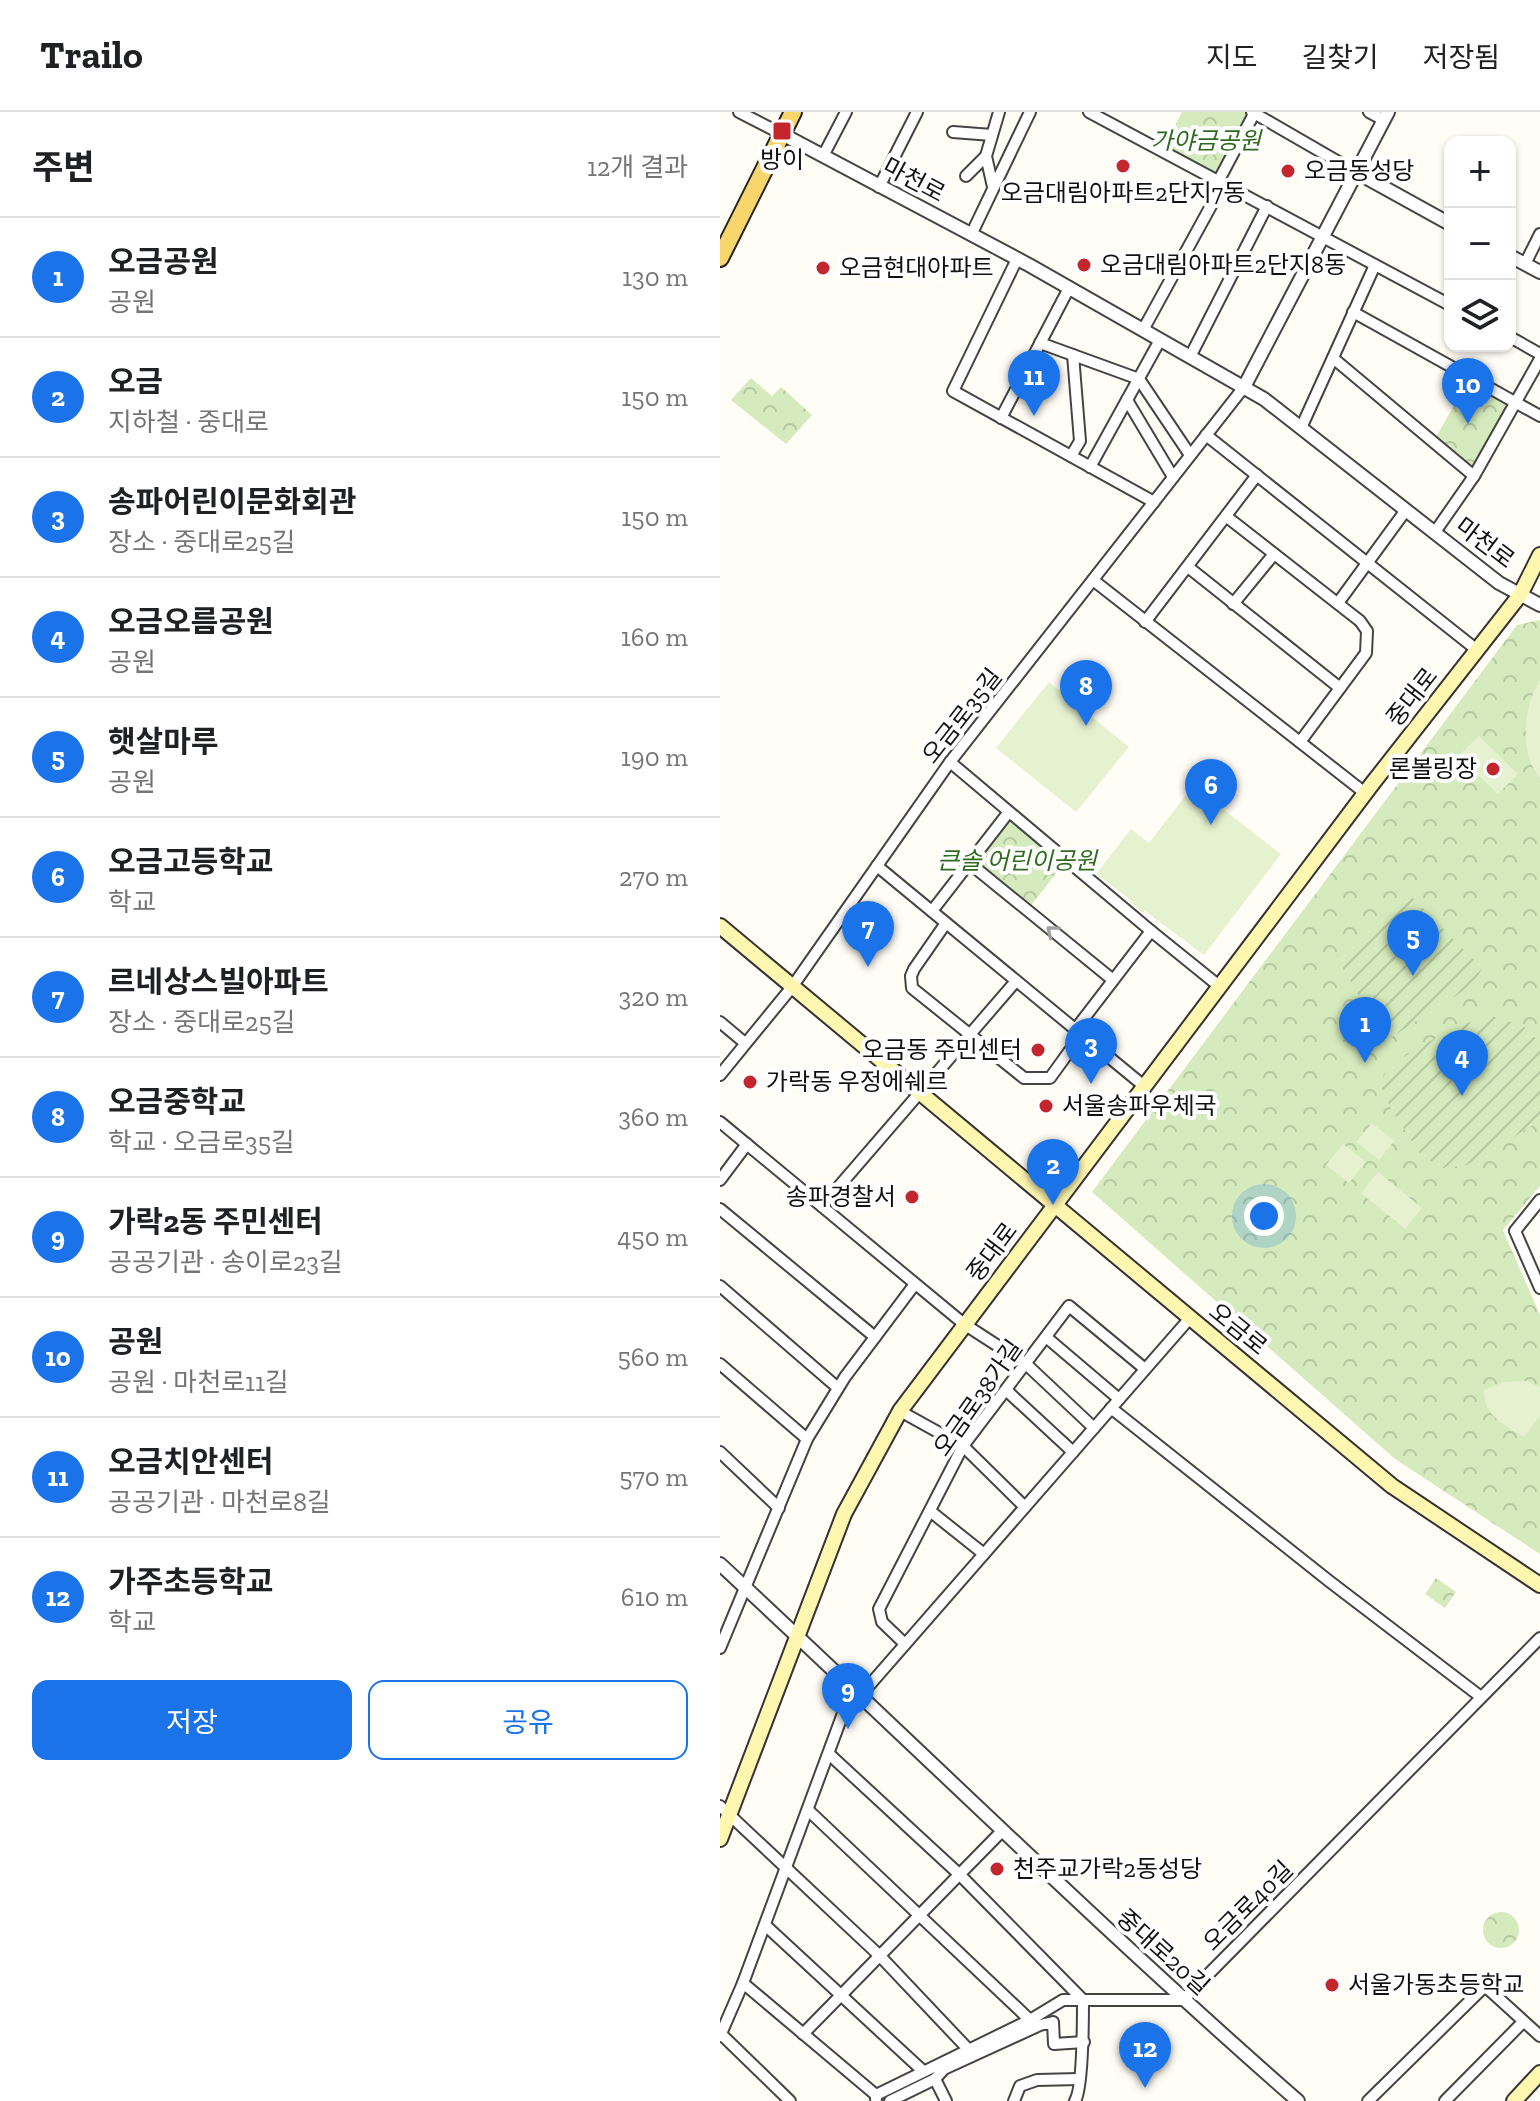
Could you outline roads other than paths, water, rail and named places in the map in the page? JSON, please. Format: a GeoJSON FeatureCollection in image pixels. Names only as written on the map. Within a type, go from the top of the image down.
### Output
{"type":"FeatureCollection","features":[{"type":"Feature","properties":{"kind":"main road"},"geometry":{"type":"LineString","coordinates":[[720,258],[793,112]]}},
{"type":"Feature","properties":{"kind":"main road","name":"중대로"},"geometry":{"type":"LineString","coordinates":[[720,1839],[725,1811],[798,1637],[844,1514],[900,1411],[1365,793],[1520,595],[1540,555]]}},
{"type":"Feature","properties":{"kind":"main road","name":"오금로"},"geometry":{"type":"LineString","coordinates":[[720,926],[1392,1486],[1540,1585]]}},
{"type":"Feature","properties":{"kind":"main road"},"geometry":{"type":"LineString","coordinates":[[1514,2101],[1540,2073]]}},
{"type":"Feature","properties":{"kind":"street","name":"마천로"},"geometry":{"type":"LineString","coordinates":[[739,112],[1017,259],[1264,399],[1499,583],[1540,605]]}},
{"type":"Feature","properties":{"kind":"street"},"geometry":{"type":"LineString","coordinates":[[823,156],[846,112]]}},
{"type":"Feature","properties":{"kind":"street"},"geometry":{"type":"LineString","coordinates":[[879,187],[917,112]]}},
{"type":"Feature","properties":{"kind":"street"},"geometry":{"type":"LineString","coordinates":[[966,176],[986,156],[999,112]]}},
{"type":"Feature","properties":{"kind":"street"},"geometry":{"type":"LineString","coordinates":[[971,235],[1030,112]]}},
{"type":"Feature","properties":{"kind":"street"},"geometry":{"type":"LineString","coordinates":[[1089,112],[1444,302]]}},
{"type":"Feature","properties":{"kind":"street"},"geometry":{"type":"LineString","coordinates":[[1143,330],[1218,193],[1219,180],[1254,112],[1444,221]]}},
{"type":"Feature","properties":{"kind":"street"},"geometry":{"type":"LineString","coordinates":[[1244,387],[1386,116],[1369,112]]}},
{"type":"Feature","properties":{"kind":"street"},"geometry":{"type":"LineString","coordinates":[[953,132],[992,135]]}},
{"type":"Feature","properties":{"kind":"street"},"geometry":{"type":"LineString","coordinates":[[986,156],[994,188]]}},
{"type":"Feature","properties":{"kind":"street"},"geometry":{"type":"LineString","coordinates":[[1190,357],[1267,206]]}},
{"type":"Feature","properties":{"kind":"street"},"geometry":{"type":"LineString","coordinates":[[1525,264],[1540,234]]}},
{"type":"Feature","properties":{"kind":"street"},"geometry":{"type":"LineString","coordinates":[[1017,259],[953,391],[1154,502]]}},
{"type":"Feature","properties":{"kind":"street"},"geometry":{"type":"LineString","coordinates":[[1516,259],[1540,272]]}},
{"type":"Feature","properties":{"kind":"street"},"geometry":{"type":"LineString","coordinates":[[1301,428],[1375,265]]}},
{"type":"Feature","properties":{"kind":"street"},"geometry":{"type":"LineString","coordinates":[[1001,418],[1069,288]]}},
{"type":"Feature","properties":{"kind":"street"},"geometry":{"type":"LineString","coordinates":[[1353,312],[1540,416]]}},
{"type":"Feature","properties":{"kind":"street"},"geometry":{"type":"LineString","coordinates":[[1090,467],[1160,340]]}},
{"type":"Feature","properties":{"kind":"street"},"geometry":{"type":"LineString","coordinates":[[1435,532],[1474,476],[1540,356],[1516,341]]}},
{"type":"Feature","properties":{"kind":"street"},"geometry":{"type":"LineString","coordinates":[[1040,343],[1139,379],[1190,455]]}},
{"type":"Feature","properties":{"kind":"street"},"geometry":{"type":"LineString","coordinates":[[1071,456],[1080,441],[1073,355]]}},
{"type":"Feature","properties":{"kind":"street"},"geometry":{"type":"LineString","coordinates":[[1333,358],[1474,476]]}},
{"type":"Feature","properties":{"kind":"street","name":"오금로35길"},"geometry":{"type":"LineString","coordinates":[[720,1075],[792,987],[950,762],[1244,387]]}},
{"type":"Feature","properties":{"kind":"street"},"geometry":{"type":"LineString","coordinates":[[1127,400],[1173,477]]}},
{"type":"Feature","properties":{"kind":"street"},"geometry":{"type":"LineString","coordinates":[[1206,435],[1477,650]]}},
{"type":"Feature","properties":{"kind":"street"},"geometry":{"type":"LineString","coordinates":[[1145,622],[1257,475]]}},
{"type":"Feature","properties":{"kind":"street"},"geometry":{"type":"LineString","coordinates":[[1338,603],[1406,510]]}},
{"type":"Feature","properties":{"kind":"street"},"geometry":{"type":"LineString","coordinates":[[1227,517],[1338,603],[1367,631],[1366,653],[1300,742]]}},
{"type":"Feature","properties":{"kind":"street"},"geometry":{"type":"LineString","coordinates":[[1233,604],[1274,554]]}},
{"type":"Feature","properties":{"kind":"street"},"geometry":{"type":"LineString","coordinates":[[1188,567],[1340,688]]}},
{"type":"Feature","properties":{"kind":"street"},"geometry":{"type":"LineString","coordinates":[[1093,580],[1365,793]]}},
{"type":"Feature","properties":{"kind":"street"},"geometry":{"type":"LineString","coordinates":[[950,762],[1219,986]]}},
{"type":"Feature","properties":{"kind":"street"},"geometry":{"type":"LineString","coordinates":[[932,911],[1008,813]]}},
{"type":"Feature","properties":{"kind":"street"},"geometry":{"type":"LineString","coordinates":[[968,862],[1113,980]]}},
{"type":"Feature","properties":{"kind":"street"},"geometry":{"type":"LineString","coordinates":[[877,866],[1144,1086]]}},
{"type":"Feature","properties":{"kind":"street"},"geometry":{"type":"LineString","coordinates":[[946,923],[914,969],[912,988],[1024,1078],[1038,1079],[1050,1078],[1113,980],[1151,931]]}},
{"type":"Feature","properties":{"kind":"street"},"geometry":{"type":"LineString","coordinates":[[822,1206],[1016,981]]}},
{"type":"Feature","properties":{"kind":"street"},"geometry":{"type":"LineString","coordinates":[[720,1022],[745,1043]]}},
{"type":"Feature","properties":{"kind":"street"},"geometry":{"type":"LineString","coordinates":[[720,1122],[964,1324],[1026,1364],[1094,1428]]}},
{"type":"Feature","properties":{"kind":"street"},"geometry":{"type":"LineString","coordinates":[[720,1180],[747,1144]]}},
{"type":"Feature","properties":{"kind":"street"},"geometry":{"type":"LineString","coordinates":[[1540,1200],[1515,1231],[1540,1288]]}},
{"type":"Feature","properties":{"kind":"street"},"geometry":{"type":"LineString","coordinates":[[720,1209],[875,1337]]}},
{"type":"Feature","properties":{"kind":"street"},"geometry":{"type":"LineString","coordinates":[[720,1648],[807,1439],[838,1388],[915,1284]]}},
{"type":"Feature","properties":{"kind":"street"},"geometry":{"type":"LineString","coordinates":[[720,1286],[838,1388]]}},
{"type":"Feature","properties":{"kind":"street","name":"오금로38가길"},"geometry":{"type":"LineString","coordinates":[[905,1644],[882,1622],[879,1609],[963,1446],[1069,1306],[1145,1369]]}},
{"type":"Feature","properties":{"kind":"street"},"geometry":{"type":"LineString","coordinates":[[790,2101],[720,2035],[787,1869],[845,1708],[860,1696],[1190,1318]]}},
{"type":"Feature","properties":{"kind":"street"},"geometry":{"type":"LineString","coordinates":[[1046,1337],[1115,1404],[1329,1581],[1481,1697]]}},
{"type":"Feature","properties":{"kind":"street"},"geometry":{"type":"LineString","coordinates":[[720,1364],[807,1439]]}},
{"type":"Feature","properties":{"kind":"street"},"geometry":{"type":"LineString","coordinates":[[1006,1390],[1073,1452]]}},
{"type":"Feature","properties":{"kind":"street"},"geometry":{"type":"LineString","coordinates":[[900,1411],[963,1446],[1025,1507]]}},
{"type":"Feature","properties":{"kind":"street"},"geometry":{"type":"LineString","coordinates":[[720,1452],[779,1508]]}},
{"type":"Feature","properties":{"kind":"street"},"geometry":{"type":"LineString","coordinates":[[930,1511],[984,1554]]}},
{"type":"Feature","properties":{"kind":"street","name":"중대로20길"},"geometry":{"type":"LineString","coordinates":[[720,1564],[1003,1830],[1054,1882],[1298,2101]]}},
{"type":"Feature","properties":{"kind":"street","name":"오금로40길"},"geometry":{"type":"LineString","coordinates":[[1183,2000],[1540,1638]]}},
{"type":"Feature","properties":{"kind":"street"},"geometry":{"type":"LineString","coordinates":[[829,1754],[960,1875],[1083,2000],[1084,2042],[1079,2094],[1075,2101]]}},
{"type":"Feature","properties":{"kind":"street"},"geometry":{"type":"LineString","coordinates":[[808,1810],[1030,2020]]}},
{"type":"Feature","properties":{"kind":"street"},"geometry":{"type":"LineString","coordinates":[[725,1811],[880,1956],[968,2049]]}},
{"type":"Feature","properties":{"kind":"street"},"geometry":{"type":"LineString","coordinates":[[803,2034],[1003,1830]]}},
{"type":"Feature","properties":{"kind":"street"},"geometry":{"type":"LineString","coordinates":[[765,1925],[923,2071]]}},
{"type":"Feature","properties":{"kind":"street"},"geometry":{"type":"LineString","coordinates":[[743,1983],[876,2098],[1063,2000],[1183,2000]]}},
{"type":"Feature","properties":{"kind":"street"},"geometry":{"type":"LineString","coordinates":[[1368,2101],[1485,1986],[1540,2036]]}},
{"type":"Feature","properties":{"kind":"street"},"geometry":{"type":"LineString","coordinates":[[890,2101],[935,2079],[944,2069],[1040,2025],[1053,2022],[1054,2044],[1084,2042]]}},
{"type":"Feature","properties":{"kind":"street"},"geometry":{"type":"LineString","coordinates":[[1445,2101],[1523,2022]]}},
{"type":"Feature","properties":{"kind":"street"},"geometry":{"type":"LineString","coordinates":[[935,2079],[946,2101]]}},
{"type":"Feature","properties":{"kind":"street"},"geometry":{"type":"LineString","coordinates":[[1014,2101],[1020,2086],[1037,2080],[1079,2079]]}},
{"type":"Feature","properties":{"kind":"place","name":"방이"},"geometry":{"type":"Point","coordinates":[782,131]}},
{"type":"Feature","properties":{"kind":"place","name":"오금대림아파트2단지7동"},"geometry":{"type":"Point","coordinates":[1123,166]}},
{"type":"Feature","properties":{"kind":"place","name":"오금동성당"},"geometry":{"type":"Point","coordinates":[1288,171]}},
{"type":"Feature","properties":{"kind":"place","name":"오금대림아파트2단지8동"},"geometry":{"type":"Point","coordinates":[1084,265]}},
{"type":"Feature","properties":{"kind":"place","name":"오금현대아파트"},"geometry":{"type":"Point","coordinates":[823,268]}},
{"type":"Feature","properties":{"kind":"place","name":"오금치안센터"},"geometry":{"type":"Point","coordinates":[1034,416]}},
{"type":"Feature","properties":{"kind":"place","name":"공원"},"geometry":{"type":"Point","coordinates":[1468,424]}},
{"type":"Feature","properties":{"kind":"place","name":"오금중학교"},"geometry":{"type":"Point","coordinates":[1086,726]}},
{"type":"Feature","properties":{"kind":"place","name":"론볼링장"},"geometry":{"type":"Point","coordinates":[1493,769]}},
{"type":"Feature","properties":{"kind":"place","name":"오금고등학교"},"geometry":{"type":"Point","coordinates":[1211,825]}},
{"type":"Feature","properties":{"kind":"place","name":"르네상스빌아파트"},"geometry":{"type":"Point","coordinates":[868,967]}},
{"type":"Feature","properties":{"kind":"place","name":"햇살마루"},"geometry":{"type":"Point","coordinates":[1413,976]}},
{"type":"Feature","properties":{"kind":"place","name":"오금동 주민센터"},"geometry":{"type":"Point","coordinates":[1038,1050]}},
{"type":"Feature","properties":{"kind":"place","name":"오금공원"},"geometry":{"type":"Point","coordinates":[1365,1063]}},
{"type":"Feature","properties":{"kind":"place","name":"가락동 우정에쉐르"},"geometry":{"type":"Point","coordinates":[750,1082]}},
{"type":"Feature","properties":{"kind":"place","name":"송파어린이문화회관"},"geometry":{"type":"Point","coordinates":[1091,1084]}},
{"type":"Feature","properties":{"kind":"place","name":"오금오름공원"},"geometry":{"type":"Point","coordinates":[1462,1096]}},
{"type":"Feature","properties":{"kind":"place","name":"서울송파우체국"},"geometry":{"type":"Point","coordinates":[1046,1106]}},
{"type":"Feature","properties":{"kind":"place","name":"송파경찰서"},"geometry":{"type":"Point","coordinates":[912,1197]}},
{"type":"Feature","properties":{"kind":"place","name":"오금"},"geometry":{"type":"Point","coordinates":[1053,1205]}},
{"type":"Feature","properties":{"kind":"place","name":"가락2동 주민센터"},"geometry":{"type":"Point","coordinates":[848,1729]}},
{"type":"Feature","properties":{"kind":"place","name":"천주교가락2동성당"},"geometry":{"type":"Point","coordinates":[997,1869]}},
{"type":"Feature","properties":{"kind":"place","name":"서울가동초등학교"},"geometry":{"type":"Point","coordinates":[1332,1985]}},
{"type":"Feature","properties":{"kind":"place","name":"가주초등학교"},"geometry":{"type":"Point","coordinates":[1145,2088]}},
{"type":"Feature","properties":{"kind":"park label","name":"가야금공원"},"geometry":{"type":"Point","coordinates":[1206,141]}},
{"type":"Feature","properties":{"kind":"park label","name":"큰솔 어린이공원"},"geometry":{"type":"Point","coordinates":[1017,861]}}]}
